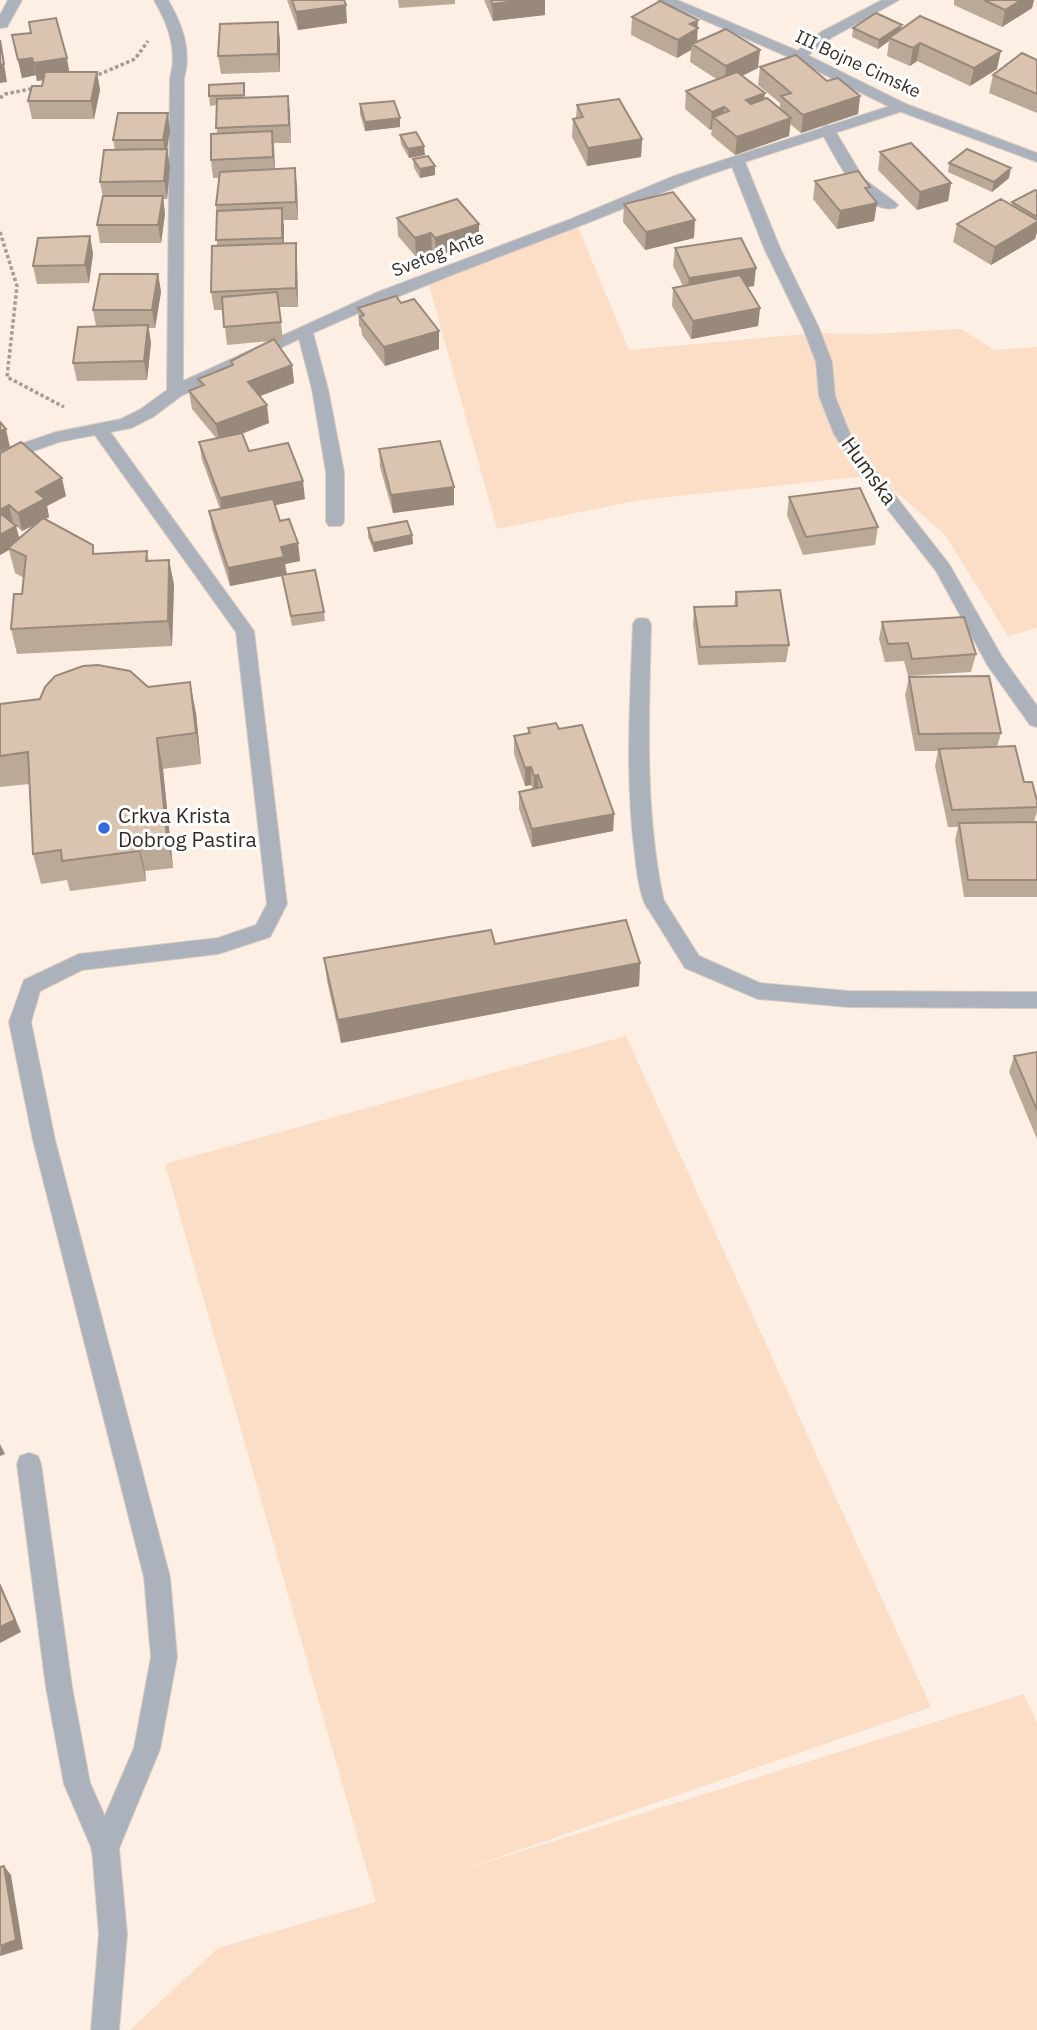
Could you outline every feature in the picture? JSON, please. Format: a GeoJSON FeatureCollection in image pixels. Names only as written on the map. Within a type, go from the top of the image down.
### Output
{"type":"FeatureCollection","features":[{"type":"Feature","properties":{"kind":"street"},"geometry":{"type":"LineString","coordinates":[[2,24],[15,0]]}},
{"type":"Feature","properties":{"kind":"street","name":"III Bojne Cimske"},"geometry":{"type":"LineString","coordinates":[[665,0],[798,56],[901,107],[1037,158]]}},
{"type":"Feature","properties":{"kind":"street"},"geometry":{"type":"LineString","coordinates":[[798,56],[826,35],[892,0]]}},
{"type":"Feature","properties":{"kind":"street"},"geometry":{"type":"LineString","coordinates":[[163,3],[172,18],[177,36],[181,69],[177,78],[176,392]]}},
{"type":"Feature","properties":{"kind":"street","name":"Svetog Ante"},"geometry":{"type":"LineString","coordinates":[[0,457],[57,437],[125,424],[147,413],[176,392],[230,364],[427,278],[736,159],[901,107]]}},
{"type":"Feature","properties":{"kind":"street"},"geometry":{"type":"LineString","coordinates":[[827,129],[855,180],[870,194],[890,205]]}},
{"type":"Feature","properties":{"kind":"street","name":"Humska"},"geometry":{"type":"LineString","coordinates":[[736,159],[772,248],[820,351],[824,362],[827,396],[842,434],[866,470],[943,568],[995,661],[1037,720]]}},
{"type":"Feature","properties":{"kind":"street"},"geometry":{"type":"LineString","coordinates":[[305,332],[320,390],[335,472],[335,522]]}},
{"type":"Feature","properties":{"kind":"street"},"geometry":{"type":"LineString","coordinates":[[100,430],[245,631],[277,904],[263,931],[218,946],[79,962],[31,986],[20,1022],[44,1140],[157,1577],[164,1657],[147,1749],[105,1848]]}},
{"type":"Feature","properties":{"kind":"street"},"geometry":{"type":"LineString","coordinates":[[642,624],[639,777],[647,873],[654,902],[692,962],[758,991],[848,999],[1037,1000]]}},
{"type":"Feature","properties":{"kind":"street"},"geometry":{"type":"LineString","coordinates":[[29,1464],[59,1687],[77,1784],[105,1848],[113,1934],[105,2030]]}},
{"type":"Feature","properties":{"kind":"path"},"geometry":{"type":"LineString","coordinates":[[87,79],[135,59],[159,22],[163,3]]}},
{"type":"Feature","properties":{"kind":"path"},"geometry":{"type":"LineString","coordinates":[[0,97],[46,86]]}},
{"type":"Feature","properties":{"kind":"path"},"geometry":{"type":"LineString","coordinates":[[0,232],[18,286],[7,377],[92,422],[100,430]]}},
{"type":"Feature","properties":{"kind":"shaded area"},"geometry":{"type":"Polygon","coordinates":[[[576,222],[629,350],[816,333],[870,334],[961,329],[994,350],[1037,347],[1037,628],[1008,636],[945,535],[877,475],[640,500],[497,529],[427,278],[576,222]]]}},
{"type":"Feature","properties":{"kind":"shaded area"},"geometry":{"type":"Polygon","coordinates":[[[626,1036],[931,1707],[462,1870],[1024,1694],[1037,1723],[1037,2030],[130,2030],[218,1948],[376,1902],[165,1164],[626,1036]]]}},
{"type":"Feature","properties":{"kind":"building"},"geometry":{"type":"Polygon","coordinates":[[[292,0],[344,0],[346,5],[296,12],[292,0]]]}},
{"type":"Feature","properties":{"kind":"building"},"geometry":{"type":"Polygon","coordinates":[[[491,0],[525,0],[492,4],[491,0]]]}},
{"type":"Feature","properties":{"kind":"building"},"geometry":{"type":"Polygon","coordinates":[[[984,0],[1021,0],[1005,10],[984,0]]]}},
{"type":"Feature","properties":{"kind":"building"},"geometry":{"type":"Polygon","coordinates":[[[660,1],[698,20],[690,24],[698,28],[678,40],[632,17],[660,1]]]}},
{"type":"Feature","properties":{"kind":"building"},"geometry":{"type":"Polygon","coordinates":[[[876,13],[902,25],[879,40],[853,28],[876,13]]]}},
{"type":"Feature","properties":{"kind":"building"},"geometry":{"type":"Polygon","coordinates":[[[920,16],[1001,51],[974,68],[920,43],[913,48],[889,38],[920,16]]]}},
{"type":"Feature","properties":{"kind":"building"},"geometry":{"type":"Polygon","coordinates":[[[56,18],[67,58],[34,63],[32,58],[18,60],[12,35],[31,33],[29,22],[56,18]]]}},
{"type":"Feature","properties":{"kind":"building"},"geometry":{"type":"Polygon","coordinates":[[[278,22],[278,54],[218,56],[220,24],[278,22]]]}},
{"type":"Feature","properties":{"kind":"building"},"geometry":{"type":"Polygon","coordinates":[[[726,29],[760,50],[726,66],[692,44],[726,29]]]}},
{"type":"Feature","properties":{"kind":"building"},"geometry":{"type":"Polygon","coordinates":[[[0,40],[4,64],[0,65],[0,40]]]}},
{"type":"Feature","properties":{"kind":"building"},"geometry":{"type":"Polygon","coordinates":[[[1022,53],[1037,60],[1037,94],[993,75],[1022,53]]]}},
{"type":"Feature","properties":{"kind":"building"},"geometry":{"type":"Polygon","coordinates":[[[796,55],[827,81],[838,78],[860,96],[803,115],[781,96],[791,93],[760,67],[796,55]]]}},
{"type":"Feature","properties":{"kind":"building"},"geometry":{"type":"Polygon","coordinates":[[[45,72],[97,72],[91,101],[28,101],[32,86],[42,86],[45,72]]]}},
{"type":"Feature","properties":{"kind":"building"},"geometry":{"type":"Polygon","coordinates":[[[737,72],[765,93],[746,100],[751,104],[767,98],[791,118],[737,137],[713,117],[729,111],[724,107],[712,112],[686,91],[737,72]]]}},
{"type":"Feature","properties":{"kind":"building"},"geometry":{"type":"Polygon","coordinates":[[[244,83],[244,95],[209,96],[209,85],[244,83]]]}},
{"type":"Feature","properties":{"kind":"building"},"geometry":{"type":"Polygon","coordinates":[[[288,96],[289,125],[216,128],[217,99],[288,96]]]}},
{"type":"Feature","properties":{"kind":"building"},"geometry":{"type":"Polygon","coordinates":[[[619,99],[642,139],[588,148],[573,119],[583,117],[577,105],[619,99]]]}},
{"type":"Feature","properties":{"kind":"building"},"geometry":{"type":"Polygon","coordinates":[[[394,101],[400,118],[365,122],[360,104],[394,101]]]}},
{"type":"Feature","properties":{"kind":"building"},"geometry":{"type":"Polygon","coordinates":[[[118,113],[168,113],[163,140],[113,140],[118,113]]]}},
{"type":"Feature","properties":{"kind":"building"},"geometry":{"type":"Polygon","coordinates":[[[272,131],[273,157],[211,160],[211,134],[272,131]]]}},
{"type":"Feature","properties":{"kind":"building"},"geometry":{"type":"Polygon","coordinates":[[[416,132],[424,146],[408,149],[400,135],[416,132]]]}},
{"type":"Feature","properties":{"kind":"building"},"geometry":{"type":"Polygon","coordinates":[[[911,143],[951,183],[920,192],[880,152],[911,143]]]}},
{"type":"Feature","properties":{"kind":"building"},"geometry":{"type":"Polygon","coordinates":[[[167,149],[164,181],[100,182],[104,150],[167,149]]]}},
{"type":"Feature","properties":{"kind":"building"},"geometry":{"type":"Polygon","coordinates":[[[967,149],[1011,168],[994,182],[949,163],[967,149]]]}},
{"type":"Feature","properties":{"kind":"building"},"geometry":{"type":"Polygon","coordinates":[[[428,156],[435,166],[420,169],[413,159],[428,156]]]}},
{"type":"Feature","properties":{"kind":"building"},"geometry":{"type":"Polygon","coordinates":[[[295,168],[296,202],[216,205],[220,172],[295,168]]]}},
{"type":"Feature","properties":{"kind":"building"},"geometry":{"type":"Polygon","coordinates":[[[858,171],[870,187],[865,188],[877,203],[840,211],[815,181],[858,171]]]}},
{"type":"Feature","properties":{"kind":"building"},"geometry":{"type":"Polygon","coordinates":[[[1037,191],[1037,217],[1012,202],[1037,191]]]}},
{"type":"Feature","properties":{"kind":"building"},"geometry":{"type":"Polygon","coordinates":[[[673,192],[695,220],[646,232],[624,204],[673,192]]]}},
{"type":"Feature","properties":{"kind":"building"},"geometry":{"type":"Polygon","coordinates":[[[103,196],[163,196],[158,225],[97,225],[103,196]]]}},
{"type":"Feature","properties":{"kind":"building"},"geometry":{"type":"Polygon","coordinates":[[[457,199],[479,224],[435,238],[431,233],[415,238],[397,218],[457,199]]]}},
{"type":"Feature","properties":{"kind":"building"},"geometry":{"type":"Polygon","coordinates":[[[1001,199],[1037,222],[995,247],[957,224],[1001,199]]]}},
{"type":"Feature","properties":{"kind":"building"},"geometry":{"type":"Polygon","coordinates":[[[282,208],[282,238],[216,240],[217,211],[282,208]]]}},
{"type":"Feature","properties":{"kind":"building"},"geometry":{"type":"Polygon","coordinates":[[[90,236],[85,265],[33,266],[38,238],[90,236]]]}},
{"type":"Feature","properties":{"kind":"building"},"geometry":{"type":"Polygon","coordinates":[[[741,238],[756,268],[689,278],[675,248],[741,238]]]}},
{"type":"Feature","properties":{"kind":"building"},"geometry":{"type":"Polygon","coordinates":[[[296,243],[296,288],[211,292],[212,246],[296,243]]]}},
{"type":"Feature","properties":{"kind":"building"},"geometry":{"type":"Polygon","coordinates":[[[100,274],[158,274],[152,310],[93,310],[100,274]]]}},
{"type":"Feature","properties":{"kind":"building"},"geometry":{"type":"Polygon","coordinates":[[[740,275],[760,308],[693,321],[673,288],[740,275]]]}},
{"type":"Feature","properties":{"kind":"building"},"geometry":{"type":"Polygon","coordinates":[[[277,292],[281,322],[224,327],[222,297],[277,292]]]}},
{"type":"Feature","properties":{"kind":"building"},"geometry":{"type":"Polygon","coordinates":[[[396,296],[401,303],[414,299],[439,331],[384,347],[360,317],[364,315],[358,308],[396,296]]]}},
{"type":"Feature","properties":{"kind":"building"},"geometry":{"type":"Polygon","coordinates":[[[148,325],[144,361],[73,363],[78,327],[148,325]]]}},
{"type":"Feature","properties":{"kind":"building"},"geometry":{"type":"Polygon","coordinates":[[[274,339],[292,365],[248,382],[267,405],[216,424],[189,391],[204,385],[198,379],[233,365],[231,361],[274,339]]]}},
{"type":"Feature","properties":{"kind":"building"},"geometry":{"type":"Polygon","coordinates":[[[242,433],[249,451],[288,443],[303,481],[220,498],[199,442],[242,433]]]}},
{"type":"Feature","properties":{"kind":"building"},"geometry":{"type":"Polygon","coordinates":[[[440,441],[454,487],[391,495],[379,449],[440,441]]]}},
{"type":"Feature","properties":{"kind":"building"},"geometry":{"type":"Polygon","coordinates":[[[21,442],[62,478],[36,492],[45,499],[18,513],[9,505],[0,510],[0,453],[21,442]]]}},
{"type":"Feature","properties":{"kind":"building"},"geometry":{"type":"Polygon","coordinates":[[[860,488],[878,527],[806,537],[789,497],[860,488]]]}},
{"type":"Feature","properties":{"kind":"building"},"geometry":{"type":"Polygon","coordinates":[[[273,499],[280,521],[289,519],[298,543],[281,547],[284,557],[228,568],[209,511],[273,499]]]}},
{"type":"Feature","properties":{"kind":"building"},"geometry":{"type":"Polygon","coordinates":[[[0,513],[16,526],[0,535],[0,513]]]}},
{"type":"Feature","properties":{"kind":"building"},"geometry":{"type":"Polygon","coordinates":[[[43,518],[93,545],[93,554],[147,551],[146,561],[169,560],[168,621],[11,629],[14,594],[22,594],[26,556],[8,548],[43,518]]]}},
{"type":"Feature","properties":{"kind":"building"},"geometry":{"type":"Polygon","coordinates":[[[407,521],[412,535],[373,543],[368,528],[407,521]]]}},
{"type":"Feature","properties":{"kind":"building"},"geometry":{"type":"Polygon","coordinates":[[[315,570],[324,612],[291,616],[282,575],[315,570]]]}},
{"type":"Feature","properties":{"kind":"building"},"geometry":{"type":"Polygon","coordinates":[[[780,590],[789,645],[700,647],[694,607],[737,606],[736,592],[780,590]]]}},
{"type":"Feature","properties":{"kind":"building"},"geometry":{"type":"Polygon","coordinates":[[[964,617],[976,654],[912,659],[908,643],[888,644],[882,622],[964,617]]]}},
{"type":"Feature","properties":{"kind":"building","name":"Crkva Krista Dobrog Pastira"},"geometry":{"type":"Polygon","coordinates":[[[98,665],[130,671],[148,687],[190,682],[196,733],[157,738],[167,837],[138,841],[139,851],[62,861],[61,850],[33,854],[28,752],[0,756],[0,704],[40,699],[45,687],[55,676],[83,666],[98,665]]]}},
{"type":"Feature","properties":{"kind":"building"},"geometry":{"type":"Polygon","coordinates":[[[989,676],[1001,733],[919,734],[909,677],[989,676]]]}},
{"type":"Feature","properties":{"kind":"building"},"geometry":{"type":"Polygon","coordinates":[[[556,723],[559,729],[582,725],[614,814],[532,829],[519,792],[542,787],[538,775],[534,776],[531,767],[525,768],[514,736],[530,733],[528,728],[556,723]]]}},
{"type":"Feature","properties":{"kind":"building"},"geometry":{"type":"Polygon","coordinates":[[[1015,746],[1024,782],[1032,782],[1037,807],[952,810],[939,749],[1015,746]]]}},
{"type":"Feature","properties":{"kind":"building"},"geometry":{"type":"Polygon","coordinates":[[[1037,822],[1037,880],[968,880],[959,823],[1037,822]]]}},
{"type":"Feature","properties":{"kind":"building"},"geometry":{"type":"Polygon","coordinates":[[[626,920],[640,963],[338,1020],[324,958],[491,930],[495,944],[626,920]]]}},
{"type":"Feature","properties":{"kind":"building"},"geometry":{"type":"Polygon","coordinates":[[[1037,1052],[1037,1110],[1014,1056],[1037,1052]]]}},
{"type":"Feature","properties":{"kind":"building"},"geometry":{"type":"Polygon","coordinates":[[[0,1586],[15,1620],[0,1627],[0,1586]]]}},
{"type":"Feature","properties":{"kind":"building"},"geometry":{"type":"Polygon","coordinates":[[[4,1866],[16,1940],[0,1946],[0,1867],[4,1866]]]}},
{"type":"Feature","properties":{"kind":"place","name":"Crkva Krista Dobrog Pastira"},"geometry":{"type":"Point","coordinates":[104,828]}}]}
